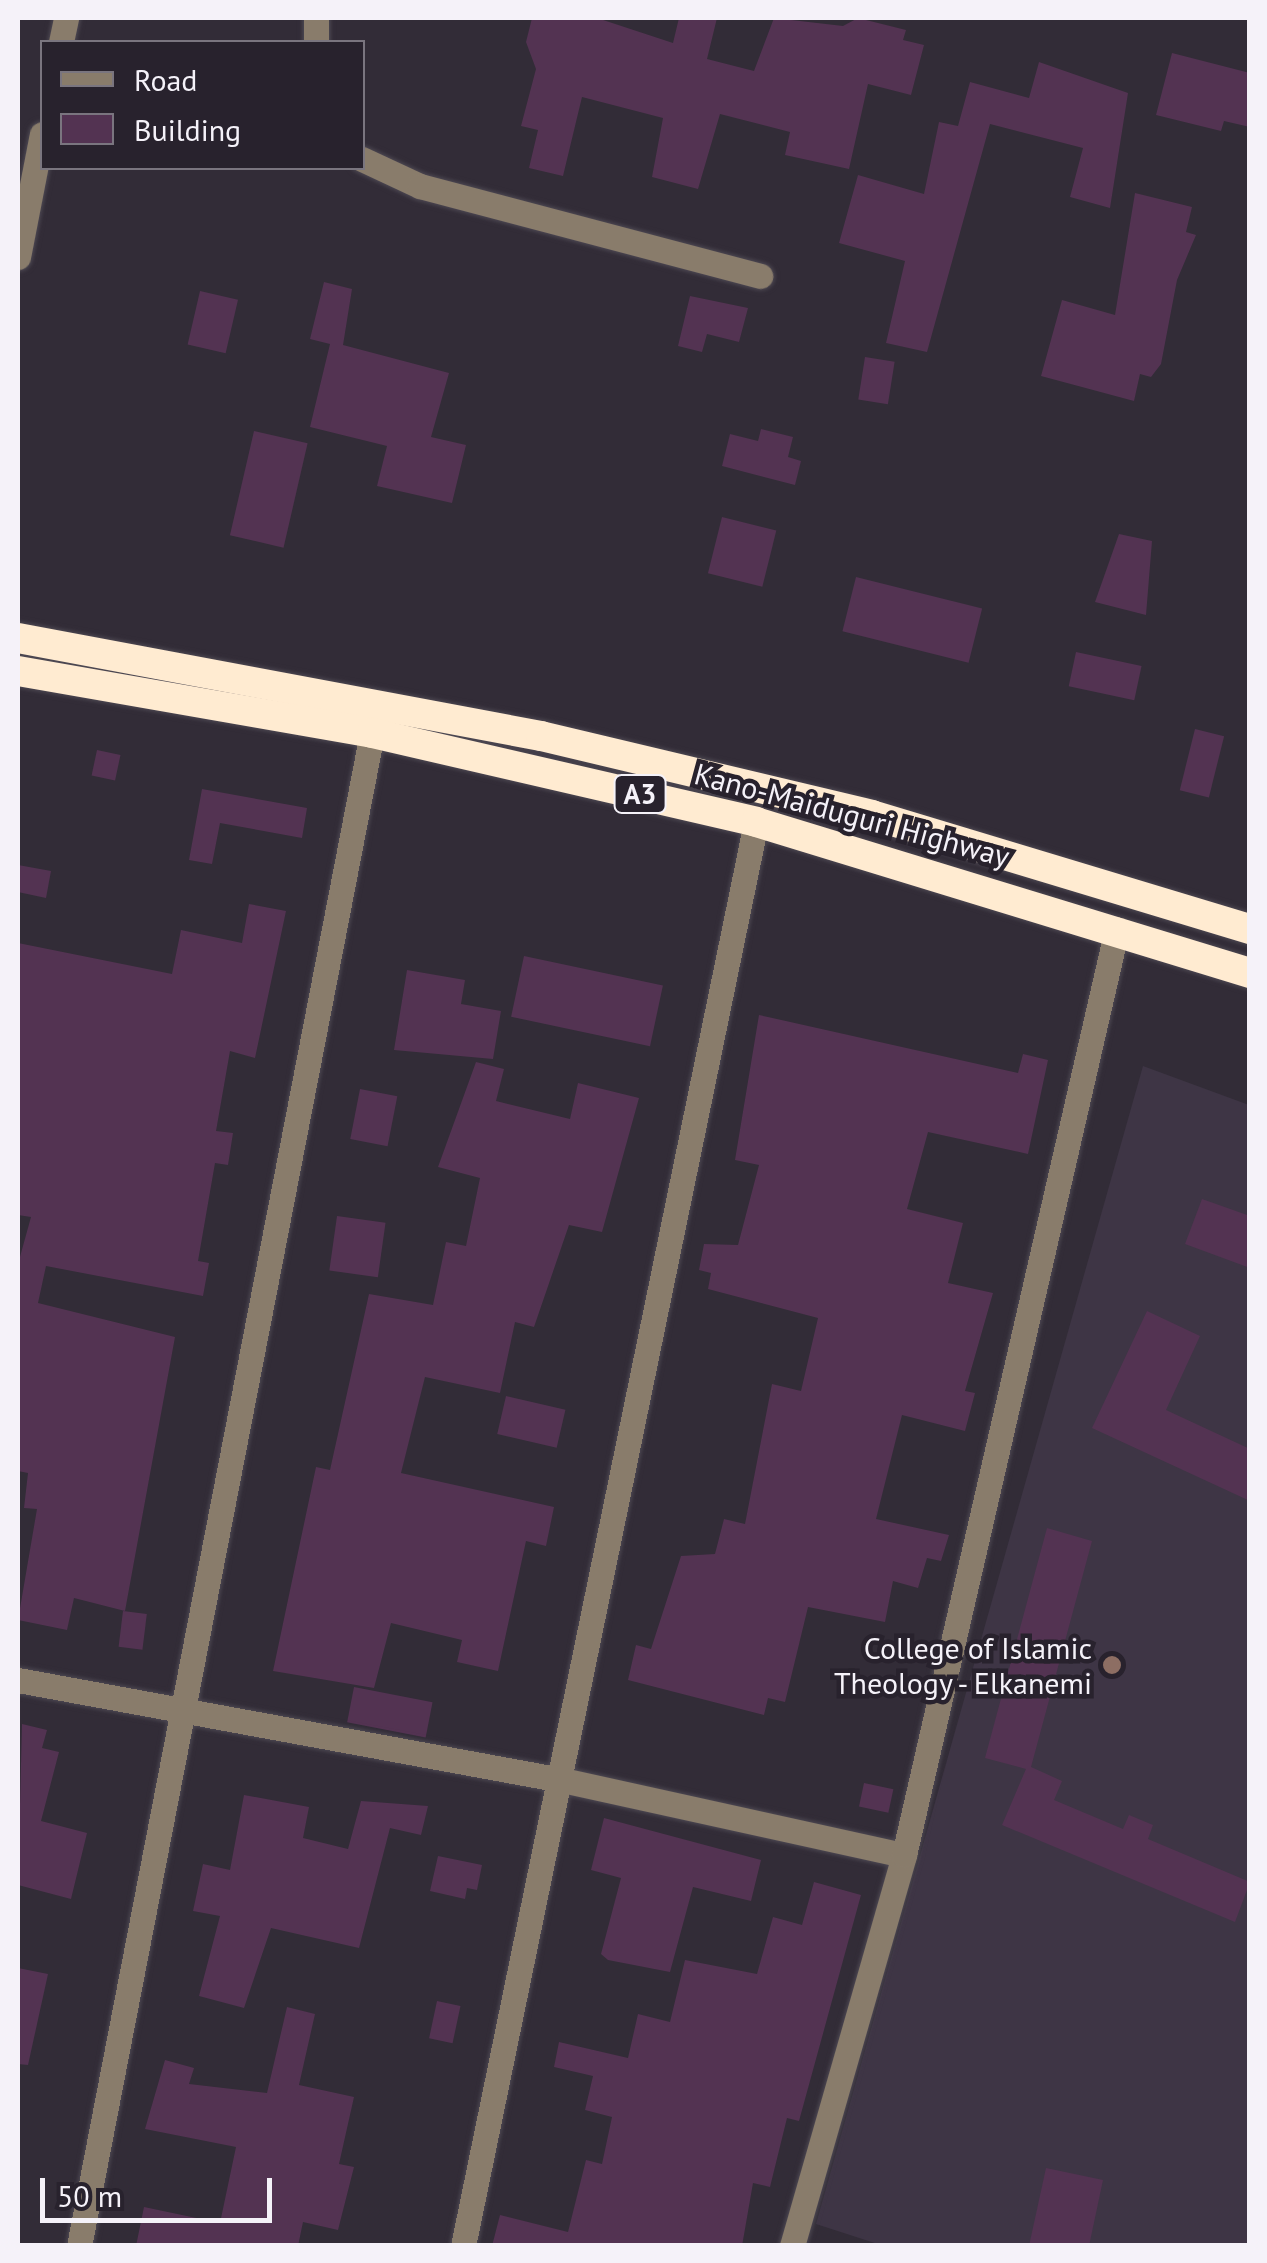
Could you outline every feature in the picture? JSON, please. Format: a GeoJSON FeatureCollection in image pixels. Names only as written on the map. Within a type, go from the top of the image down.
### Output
{"type":"FeatureCollection","features":[{"type":"Feature","properties":{"kind":"highway","name":"Kano-Maiduguri Highway"},"geometry":{"type":"LineString","coordinates":[[18,638],[541,736],[872,815],[1249,928]]}},
{"type":"Feature","properties":{"kind":"highway","name":"Kano-Maiduguri Highway"},"geometry":{"type":"LineString","coordinates":[[18,670],[372,733],[756,822],[1117,929],[1250,973]]}},
{"type":"Feature","properties":{"kind":"street"},"geometry":{"type":"LineString","coordinates":[[18,257],[40,144]]}},
{"type":"Feature","properties":{"kind":"street"},"geometry":{"type":"LineString","coordinates":[[365,160],[420,186],[760,276]]}},
{"type":"Feature","properties":{"kind":"street"},"geometry":{"type":"LineString","coordinates":[[79,2246],[178,1712],[372,733]]}},
{"type":"Feature","properties":{"kind":"street"},"geometry":{"type":"LineString","coordinates":[[463,2246],[562,1780],[756,822]]}},
{"type":"Feature","properties":{"kind":"street"},"geometry":{"type":"LineString","coordinates":[[792,2246],[904,1855],[1117,929]]}},
{"type":"Feature","properties":{"kind":"street"},"geometry":{"type":"LineString","coordinates":[[18,1680],[562,1780],[904,1855]]}},
{"type":"Feature","properties":{"kind":"shaded area","name":"College of Islamic Theology - Elkanemi"},"geometry":{"type":"Polygon","coordinates":[[[1143,1066],[1249,1105],[1249,2245],[884,2246],[816,2224],[1143,1066]]]}},
{"type":"Feature","properties":{"kind":"building"},"geometry":{"type":"Polygon","coordinates":[[[532,18],[597,18],[673,43],[679,18],[717,18],[707,59],[754,71],[774,18],[843,26],[858,18],[906,30],[903,40],[924,45],[911,95],[868,84],[849,169],[785,155],[790,132],[720,114],[698,189],[652,177],[663,118],[582,97],[563,176],[529,168],[538,130],[521,126],[536,69],[526,42],[532,18]]]}},
{"type":"Feature","properties":{"kind":"building"},"geometry":{"type":"Polygon","coordinates":[[[1172,53],[1250,73],[1250,127],[1224,121],[1221,131],[1156,115],[1172,53]]]}},
{"type":"Feature","properties":{"kind":"building"},"geometry":{"type":"Polygon","coordinates":[[[1039,62],[1128,93],[1110,208],[1070,197],[1083,148],[990,124],[927,352],[886,343],[905,261],[839,243],[858,175],[924,194],[939,122],[958,126],[970,82],[1029,98],[1039,62]]]}},
{"type":"Feature","properties":{"kind":"building"},"geometry":{"type":"Polygon","coordinates":[[[1135,193],[1192,207],[1186,232],[1196,235],[1177,280],[1161,364],[1151,377],[1140,374],[1134,401],[1041,376],[1062,300],[1115,315],[1135,193]]]}},
{"type":"Feature","properties":{"kind":"building"},"geometry":{"type":"Polygon","coordinates":[[[324,282],[352,289],[343,345],[449,373],[431,437],[466,445],[452,503],[377,486],[387,446],[310,427],[330,344],[310,339],[324,282]]]}},
{"type":"Feature","properties":{"kind":"building"},"geometry":{"type":"Polygon","coordinates":[[[200,291],[238,300],[226,353],[188,345],[200,291]]]}},
{"type":"Feature","properties":{"kind":"building"},"geometry":{"type":"Polygon","coordinates":[[[690,296],[748,308],[739,342],[707,334],[702,352],[678,346],[690,296]]]}},
{"type":"Feature","properties":{"kind":"building"},"geometry":{"type":"Polygon","coordinates":[[[865,357],[895,362],[888,404],[858,399],[865,357]]]}},
{"type":"Feature","properties":{"kind":"building"},"geometry":{"type":"Polygon","coordinates":[[[761,429],[793,437],[788,457],[801,461],[795,485],[722,466],[730,434],[758,441],[761,429]]]}},
{"type":"Feature","properties":{"kind":"building"},"geometry":{"type":"Polygon","coordinates":[[[254,431],[308,443],[284,548],[230,535],[254,431]]]}},
{"type":"Feature","properties":{"kind":"building"},"geometry":{"type":"Polygon","coordinates":[[[722,517],[776,531],[762,587],[708,573],[722,517]]]}},
{"type":"Feature","properties":{"kind":"building"},"geometry":{"type":"Polygon","coordinates":[[[1119,534],[1152,541],[1146,615],[1095,602],[1119,534]]]}},
{"type":"Feature","properties":{"kind":"building"},"geometry":{"type":"Polygon","coordinates":[[[856,577],[982,608],[969,663],[842,631],[856,577]]]}},
{"type":"Feature","properties":{"kind":"building"},"geometry":{"type":"Polygon","coordinates":[[[1076,652],[1142,666],[1134,700],[1069,686],[1076,652]]]}},
{"type":"Feature","properties":{"kind":"building"},"geometry":{"type":"Polygon","coordinates":[[[1195,729],[1224,736],[1209,797],[1180,790],[1195,729]]]}},
{"type":"Feature","properties":{"kind":"building"},"geometry":{"type":"Polygon","coordinates":[[[97,750],[120,755],[115,780],[92,775],[97,750]]]}},
{"type":"Feature","properties":{"kind":"building"},"geometry":{"type":"Polygon","coordinates":[[[202,789],[307,808],[302,838],[220,823],[212,864],[189,860],[202,789]]]}},
{"type":"Feature","properties":{"kind":"building"},"geometry":{"type":"Polygon","coordinates":[[[18,865],[51,871],[46,898],[18,892],[18,865]]]}},
{"type":"Feature","properties":{"kind":"building"},"geometry":{"type":"Polygon","coordinates":[[[249,904],[286,911],[255,1058],[230,1051],[216,1131],[233,1133],[228,1165],[215,1163],[198,1261],[209,1263],[203,1296],[46,1266],[38,1303],[175,1337],[125,1611],[74,1598],[67,1630],[18,1620],[37,1509],[24,1508],[28,1473],[18,1471],[18,1264],[31,1217],[18,1215],[18,943],[172,974],[181,930],[242,943],[249,904]]]}},
{"type":"Feature","properties":{"kind":"building"},"geometry":{"type":"Polygon","coordinates":[[[524,956],[663,986],[650,1046],[511,1017],[524,956]]]}},
{"type":"Feature","properties":{"kind":"building"},"geometry":{"type":"Polygon","coordinates":[[[407,970],[465,980],[461,1004],[501,1011],[493,1059],[394,1050],[407,970]]]}},
{"type":"Feature","properties":{"kind":"building"},"geometry":{"type":"Polygon","coordinates":[[[759,1015],[1018,1073],[1023,1054],[1048,1060],[1028,1154],[928,1132],[907,1209],[963,1223],[948,1283],[993,1293],[965,1391],[975,1393],[965,1431],[902,1415],[876,1519],[949,1535],[941,1561],[927,1558],[918,1588],[893,1581],[885,1622],[808,1607],[785,1702],[768,1698],[764,1715],[628,1680],[636,1645],[651,1649],[681,1556],[715,1554],[724,1519],[745,1524],[772,1384],[801,1391],[818,1318],[708,1289],[711,1273],[699,1270],[704,1244],[738,1245],[759,1165],[735,1160],[759,1015]]]}},
{"type":"Feature","properties":{"kind":"building"},"geometry":{"type":"Polygon","coordinates":[[[476,1062],[504,1069],[496,1101],[570,1119],[578,1083],[639,1098],[602,1232],[569,1225],[534,1327],[515,1322],[500,1393],[425,1377],[401,1473],[554,1507],[546,1546],[526,1541],[498,1671],[457,1662],[462,1640],[391,1623],[374,1688],[273,1671],[316,1467],[330,1470],[369,1294],[433,1305],[446,1242],[466,1246],[480,1178],[438,1167],[476,1062]]]}},
{"type":"Feature","properties":{"kind":"building"},"geometry":{"type":"Polygon","coordinates":[[[360,1089],[397,1096],[388,1146],[350,1139],[360,1089]]]}},
{"type":"Feature","properties":{"kind":"building"},"geometry":{"type":"Polygon","coordinates":[[[1202,1199],[1250,1216],[1250,1268],[1185,1244],[1202,1199]]]}},
{"type":"Feature","properties":{"kind":"building"},"geometry":{"type":"Polygon","coordinates":[[[337,1216],[386,1223],[378,1277],[329,1270],[337,1216]]]}},
{"type":"Feature","properties":{"kind":"building"},"geometry":{"type":"Polygon","coordinates":[[[1147,1311],[1200,1336],[1166,1410],[1250,1449],[1250,1501],[1092,1428],[1147,1311]]]}},
{"type":"Feature","properties":{"kind":"building"},"geometry":{"type":"Polygon","coordinates":[[[506,1396],[565,1410],[557,1448],[497,1434],[506,1396]]]}},
{"type":"Feature","properties":{"kind":"building"},"geometry":{"type":"Polygon","coordinates":[[[1047,1528],[1092,1541],[1031,1767],[1062,1781],[1054,1800],[1123,1829],[1129,1815],[1153,1825],[1148,1839],[1250,1882],[1235,1922],[1002,1825],[1026,1769],[985,1758],[1047,1528]]]}},
{"type":"Feature","properties":{"kind":"building"},"geometry":{"type":"Polygon","coordinates":[[[123,1611],[147,1614],[142,1650],[119,1647],[123,1611]]]}},
{"type":"Feature","properties":{"kind":"building"},"geometry":{"type":"Polygon","coordinates":[[[354,1687],[433,1702],[426,1738],[347,1722],[354,1687]]]}},
{"type":"Feature","properties":{"kind":"building"},"geometry":{"type":"Polygon","coordinates":[[[22,1724],[47,1730],[42,1748],[59,1752],[41,1821],[87,1833],[71,1899],[18,1885],[22,1724]]]}},
{"type":"Feature","properties":{"kind":"building"},"geometry":{"type":"Polygon","coordinates":[[[864,1783],[893,1789],[888,1813],[859,1806],[864,1783]]]}},
{"type":"Feature","properties":{"kind":"building"},"geometry":{"type":"Polygon","coordinates":[[[244,1795],[309,1807],[303,1838],[348,1849],[361,1801],[428,1806],[421,1835],[390,1828],[359,1948],[271,1928],[244,2008],[199,1996],[220,1916],[193,1911],[203,1864],[230,1870],[244,1795]]]}},
{"type":"Feature","properties":{"kind":"building"},"geometry":{"type":"Polygon","coordinates":[[[604,1818],[761,1860],[751,1901],[693,1887],[670,1972],[608,1960],[601,1954],[621,1878],[591,1870],[604,1818]]]}},
{"type":"Feature","properties":{"kind":"building"},"geometry":{"type":"Polygon","coordinates":[[[438,1856],[482,1865],[477,1890],[467,1888],[465,1899],[430,1891],[438,1856]]]}},
{"type":"Feature","properties":{"kind":"building"},"geometry":{"type":"Polygon","coordinates":[[[814,1882],[861,1895],[799,2121],[787,2118],[770,2187],[753,2183],[742,2246],[492,2246],[500,2215],[568,2232],[586,2160],[602,2164],[612,2117],[585,2110],[593,2076],[554,2067],[559,2042],[628,2058],[638,2014],[670,2022],[685,1960],[757,1974],[773,1917],[802,1925],[814,1882]]]}},
{"type":"Feature","properties":{"kind":"building"},"geometry":{"type":"Polygon","coordinates":[[[18,1968],[48,1974],[28,2065],[18,2064],[18,1968]]]}},
{"type":"Feature","properties":{"kind":"building"},"geometry":{"type":"Polygon","coordinates":[[[437,2001],[460,2006],[453,2043],[429,2038],[437,2001]]]}},
{"type":"Feature","properties":{"kind":"building"},"geometry":{"type":"Polygon","coordinates":[[[287,2007],[315,2014],[299,2085],[354,2097],[339,2164],[354,2167],[338,2230],[303,2222],[298,2246],[136,2246],[144,2207],[220,2223],[236,2147],[145,2129],[165,2060],[194,2068],[189,2084],[267,2093],[287,2007]]]}},
{"type":"Feature","properties":{"kind":"building"},"geometry":{"type":"Polygon","coordinates":[[[1046,2168],[1103,2180],[1089,2246],[1029,2246],[1046,2168]]]}},
{"type":"Feature","properties":{"kind":"place","name":"College of Islamic Theology - Elkanemi"},"geometry":{"type":"Point","coordinates":[1112,1665]}}]}
